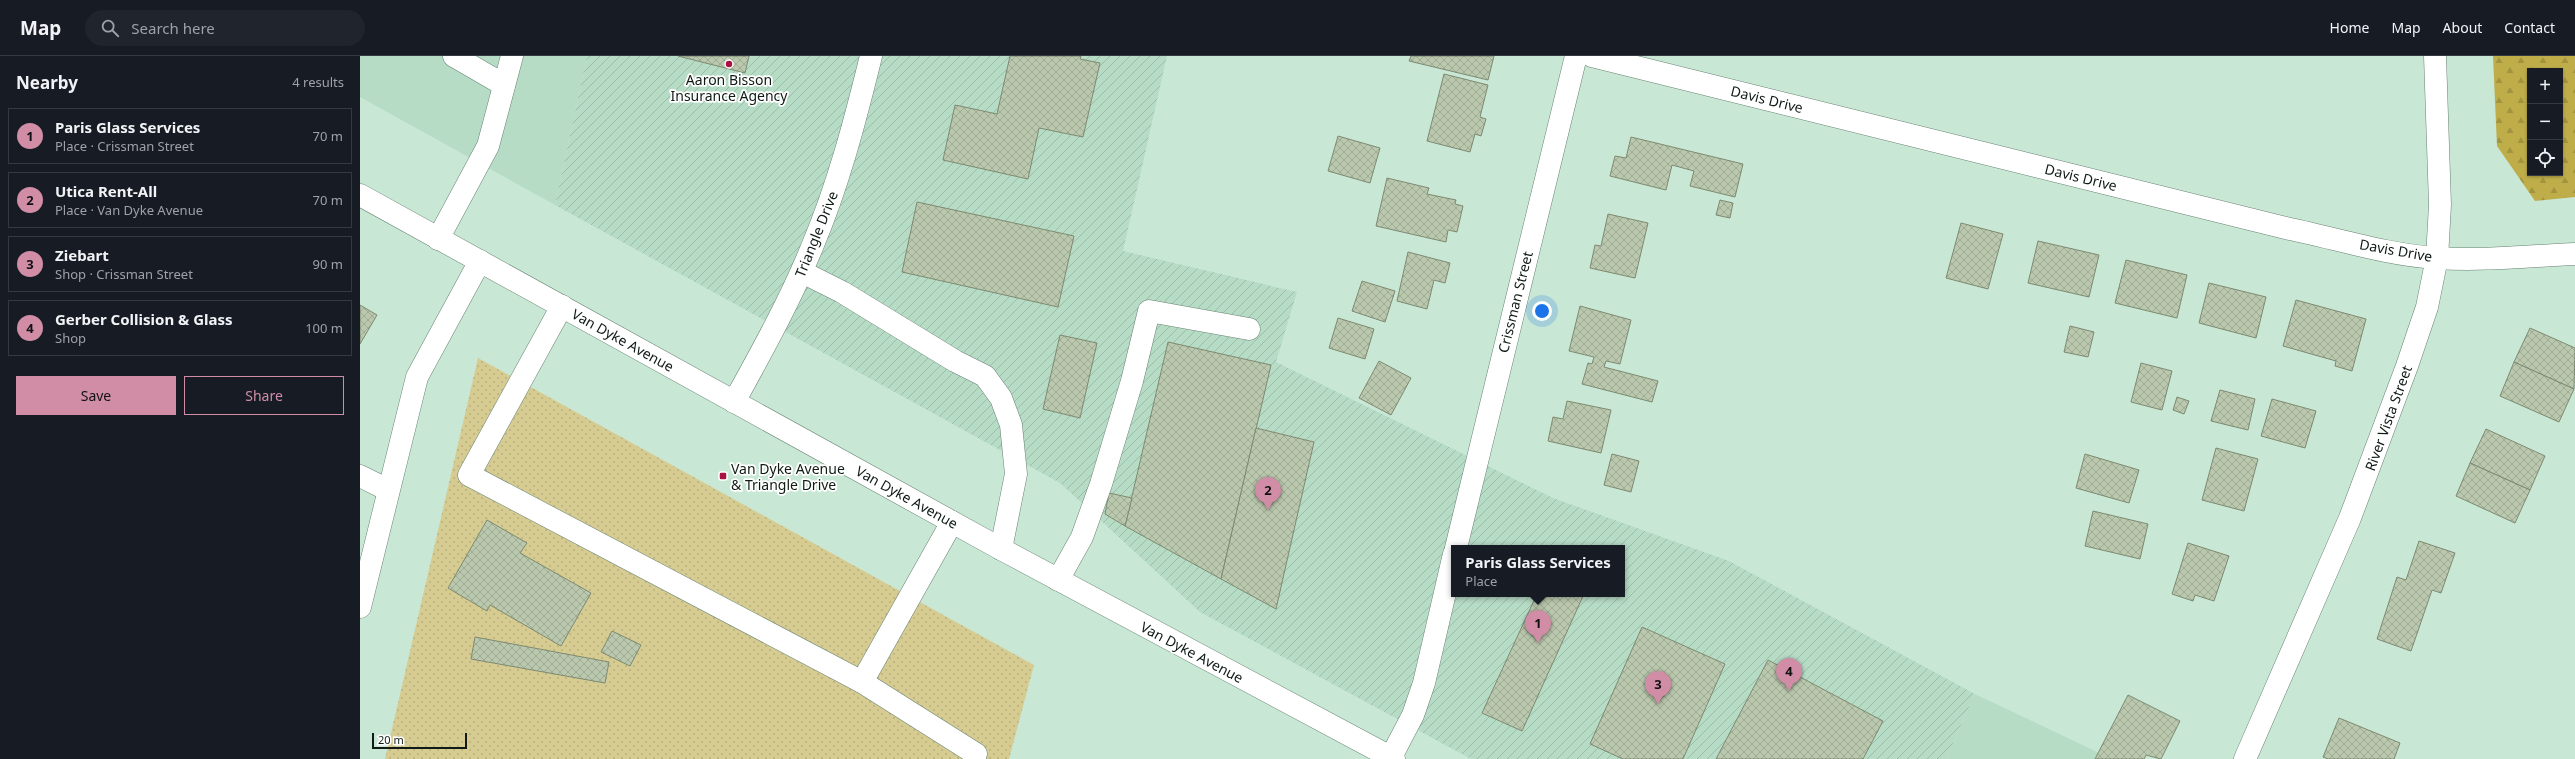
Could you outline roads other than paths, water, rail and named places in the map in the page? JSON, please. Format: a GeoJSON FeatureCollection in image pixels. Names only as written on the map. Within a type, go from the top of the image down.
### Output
{"type":"FeatureCollection","features":[{"type":"Feature","properties":{"kind":"street"},"geometry":{"type":"LineString","coordinates":[[454,56],[504,85]]}},
{"type":"Feature","properties":{"kind":"street"},"geometry":{"type":"LineString","coordinates":[[438,239],[488,146],[512,56]]}},
{"type":"Feature","properties":{"kind":"street","name":"Triangle Drive"},"geometry":{"type":"LineString","coordinates":[[734,402],[774,330],[802,272],[839,174],[871,56]]}},
{"type":"Feature","properties":{"kind":"street","name":"Crissman Street"},"geometry":{"type":"LineString","coordinates":[[1457,545],[1576,56]]}},
{"type":"Feature","properties":{"kind":"street","name":"Davis Drive"},"geometry":{"type":"LineString","coordinates":[[1592,56],[2290,229],[2437,258],[2488,259],[2575,254]]}},
{"type":"Feature","properties":{"kind":"street","name":"River Vista Street"},"geometry":{"type":"LineString","coordinates":[[2245,759],[2370,467],[2426,307],[2437,258],[2440,205],[2435,56]]}},
{"type":"Feature","properties":{"kind":"street","name":"Van Dyke Avenue"},"geometry":{"type":"LineString","coordinates":[[360,196],[1001,549],[1392,758]]}},
{"type":"Feature","properties":{"kind":"street"},"geometry":{"type":"LineString","coordinates":[[360,607],[417,377],[480,261]]}},
{"type":"Feature","properties":{"kind":"street"},"geometry":{"type":"LineString","coordinates":[[802,272],[842,292],[955,361],[985,376],[997,392],[1011,424],[1016,474],[1001,549]]}},
{"type":"Feature","properties":{"kind":"street"},"geometry":{"type":"LineString","coordinates":[[562,306],[469,475],[862,682],[976,754]]}},
{"type":"Feature","properties":{"kind":"street"},"geometry":{"type":"LineString","coordinates":[[1058,580],[1082,537],[1102,484],[1132,381],[1149,311],[1249,329]]}},
{"type":"Feature","properties":{"kind":"street"},"geometry":{"type":"LineString","coordinates":[[360,476],[388,490]]}},
{"type":"Feature","properties":{"kind":"street"},"geometry":{"type":"LineString","coordinates":[[862,682],[952,522]]}},
{"type":"Feature","properties":{"kind":"street"},"geometry":{"type":"LineString","coordinates":[[1392,758],[1413,714],[1424,683],[1451,567]]}},
{"type":"Feature","properties":{"kind":"place","name":"Aaron Bisson Insurance Agency"},"geometry":{"type":"Point","coordinates":[729,64]}},
{"type":"Feature","properties":{"kind":"place","name":"Van Dyke Avenue & Triangle Drive"},"geometry":{"type":"Point","coordinates":[723,476]}},
{"type":"Feature","properties":{"kind":"place","name":"Utica Rent-All"},"geometry":{"type":"Point","coordinates":[1268,510]}},
{"type":"Feature","properties":{"kind":"place","name":"Paris Glass Services"},"geometry":{"type":"Point","coordinates":[1538,643]}},
{"type":"Feature","properties":{"kind":"place","name":"Gerber Collision & Glass"},"geometry":{"type":"Point","coordinates":[1789,691]}},
{"type":"Feature","properties":{"kind":"place","name":"Ziebart"},"geometry":{"type":"Point","coordinates":[1658,704]}}]}
